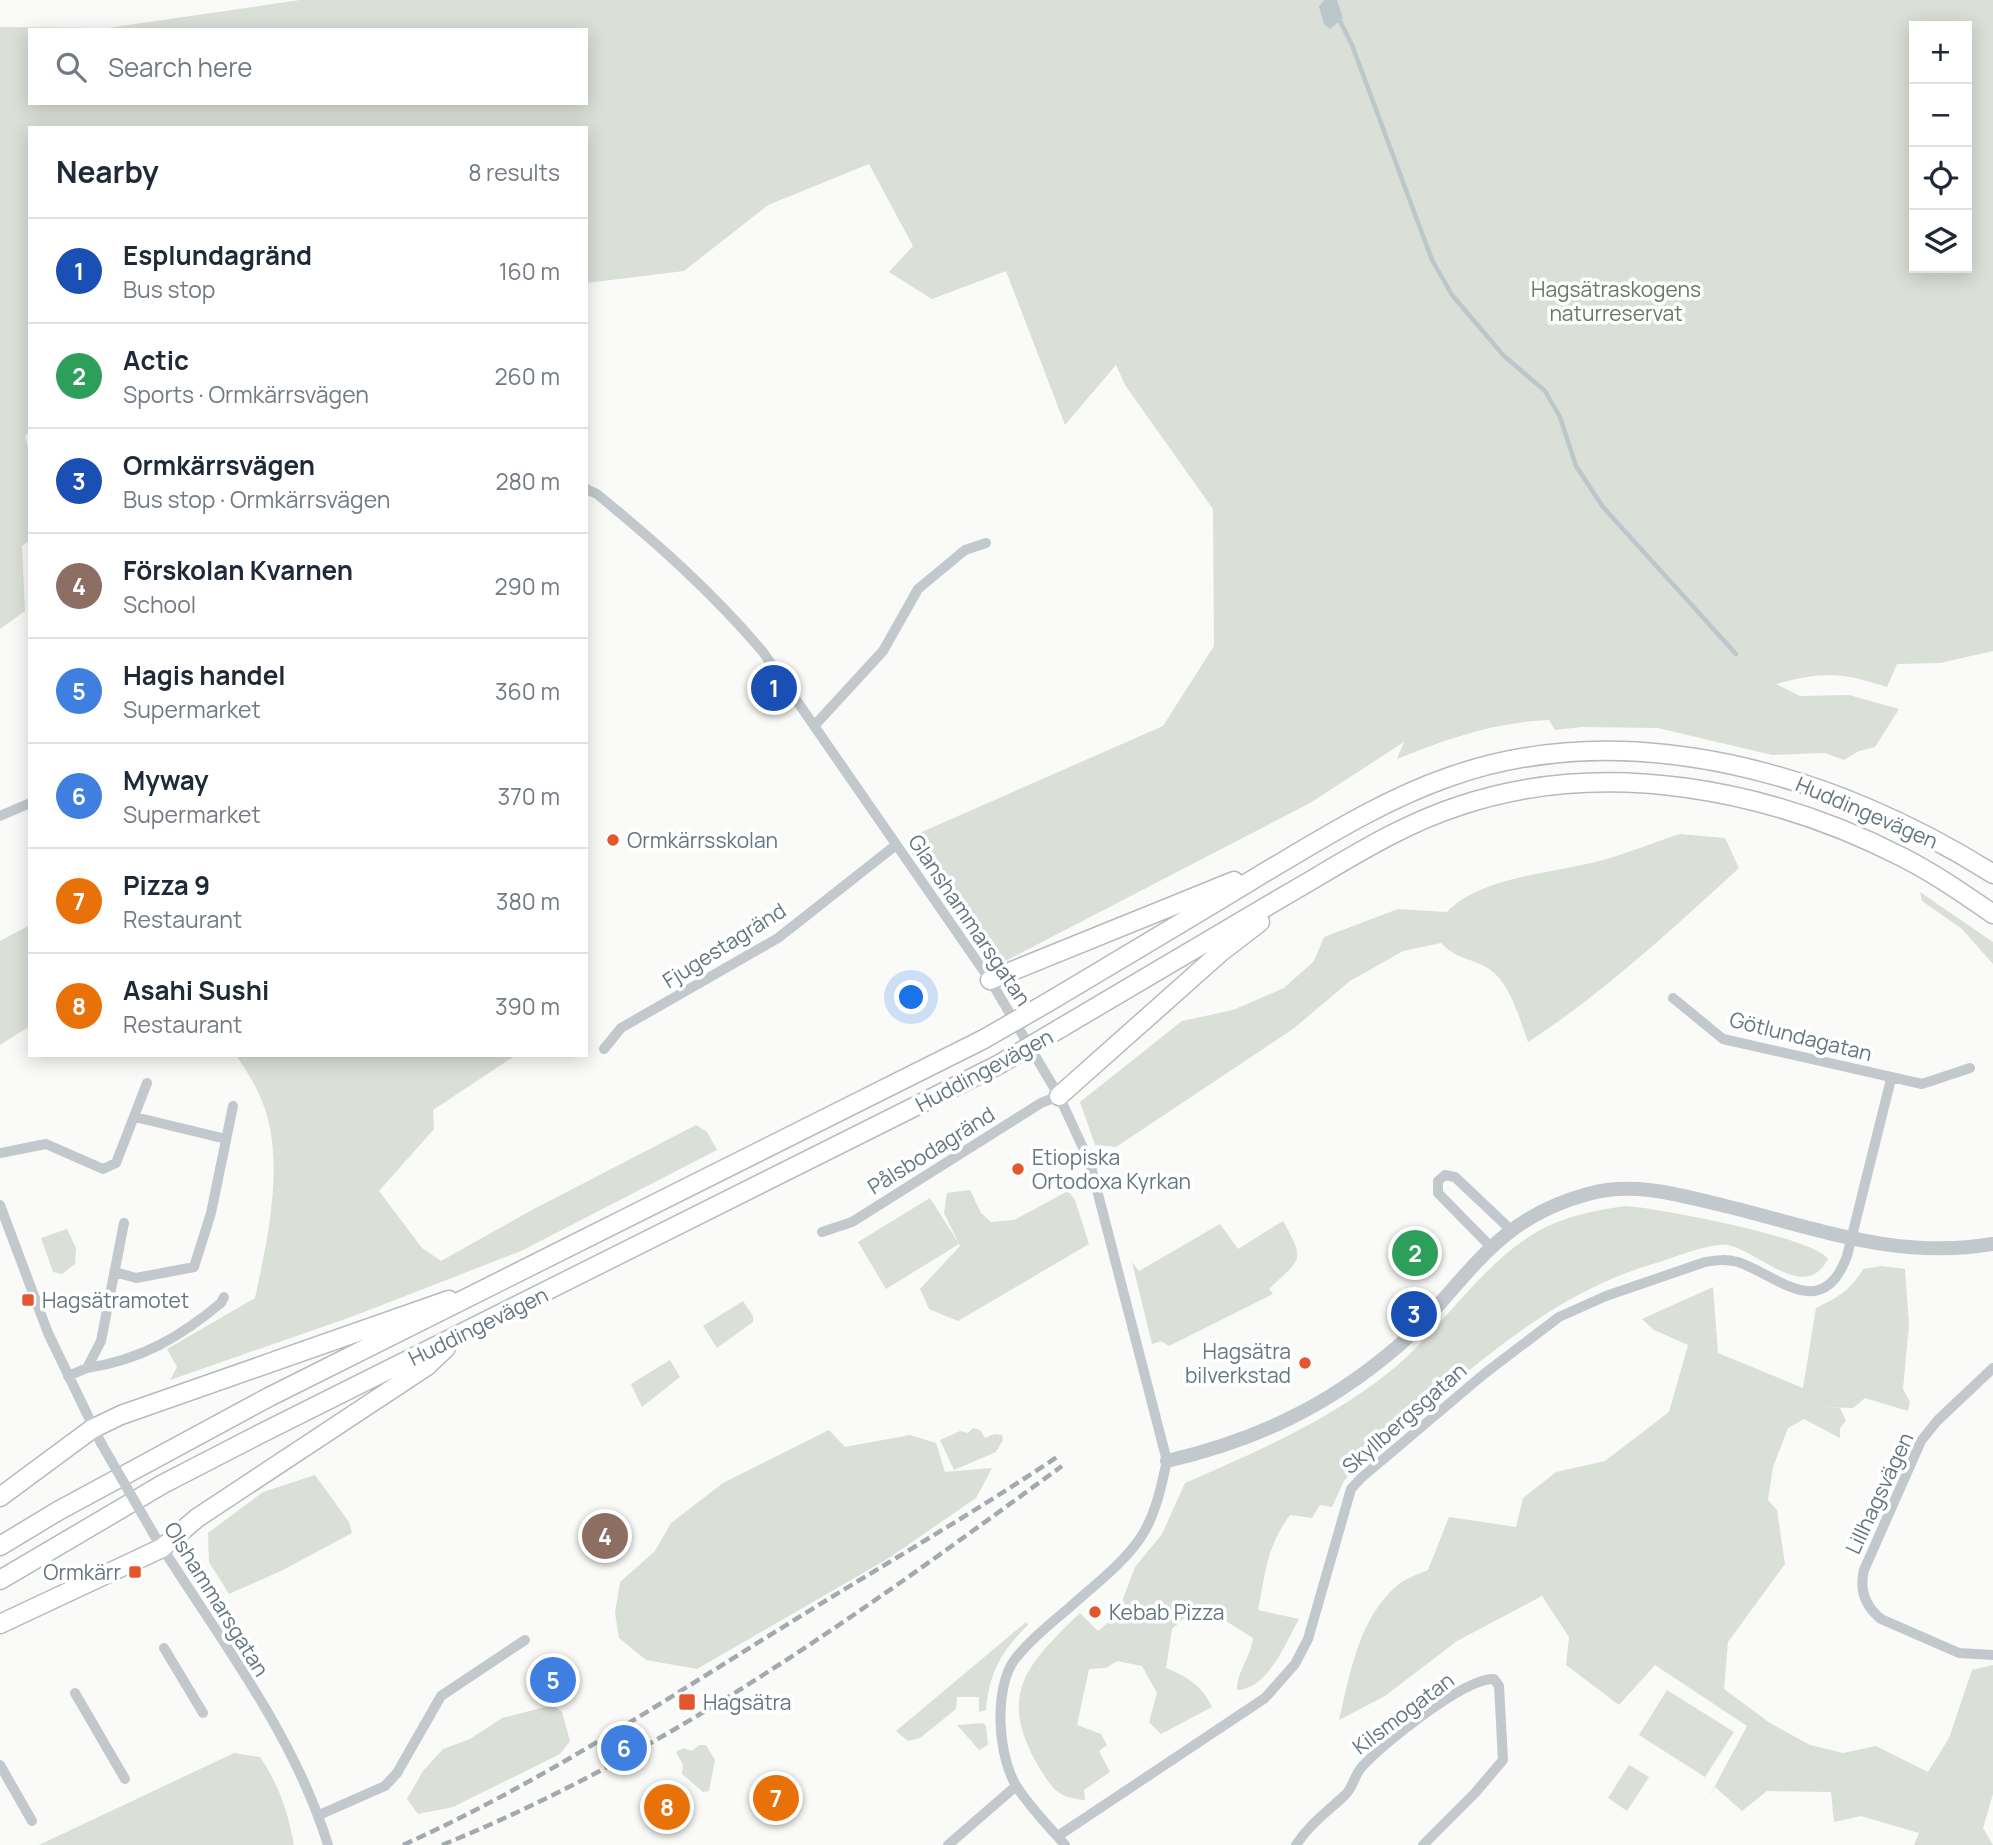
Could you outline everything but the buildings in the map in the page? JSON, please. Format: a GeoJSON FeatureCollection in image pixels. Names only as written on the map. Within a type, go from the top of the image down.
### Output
{"type":"FeatureCollection","features":[{"type":"Feature","properties":{"kind":"main road","name":"Huddingevägen"},"geometry":{"type":"LineString","coordinates":[[0,1546],[58,1511],[269,1397],[984,1038],[1385,803],[1451,776],[1510,761],[1587,752],[1672,756],[1722,763],[1789,778],[1889,818],[1990,870]]}},
{"type":"Feature","properties":{"kind":"main road","name":"Huddingevägen"},"geometry":{"type":"LineString","coordinates":[[0,1580],[163,1483],[998,1065],[1399,830],[1460,805],[1519,791],[1587,781],[1661,785],[1721,794],[1837,828],[1904,858],[1993,914]]}},
{"type":"Feature","properties":{"kind":"main road"},"geometry":{"type":"LineString","coordinates":[[990,980],[1286,860]]}},
{"type":"Feature","properties":{"kind":"main road"},"geometry":{"type":"LineString","coordinates":[[1059,1096],[1221,952],[1323,874]]}},
{"type":"Feature","properties":{"kind":"main road"},"geometry":{"type":"LineString","coordinates":[[0,1497],[97,1436],[131,1411],[436,1303],[479,1293]]}},
{"type":"Feature","properties":{"kind":"main road"},"geometry":{"type":"LineString","coordinates":[[0,1624],[197,1518],[427,1366],[456,1338]]}},
{"type":"Feature","properties":{"kind":"street","name":"Glanshammarsgatan"},"geometry":{"type":"LineString","coordinates":[[588,490],[597,494],[688,571],[723,605],[763,652],[990,980],[1059,1096],[1090,1163],[1167,1461],[1155,1510],[1141,1537],[1105,1576],[1038,1634],[1014,1660],[1006,1675],[1002,1693],[1002,1737],[1016,1786],[1061,1841]]}},
{"type":"Feature","properties":{"kind":"street"},"geometry":{"type":"LineString","coordinates":[[814,726],[883,652],[918,589],[965,550],[986,543]]}},
{"type":"Feature","properties":{"kind":"street"},"geometry":{"type":"LineString","coordinates":[[0,816],[28,804]]}},
{"type":"Feature","properties":{"kind":"street","name":"Fjugestagränd"},"geometry":{"type":"LineString","coordinates":[[604,1049],[621,1028],[778,938],[896,845]]}},
{"type":"Feature","properties":{"kind":"street","name":"Götlundagatan"},"geometry":{"type":"LineString","coordinates":[[1672,998],[1723,1039],[1922,1084],[1970,1069]]}},
{"type":"Feature","properties":{"kind":"street","name":"Götlundagatan"},"geometry":{"type":"LineString","coordinates":[[1849,1239],[1891,1079]]}},
{"type":"Feature","properties":{"kind":"street"},"geometry":{"type":"LineString","coordinates":[[0,1153],[46,1144],[103,1169],[110,1168],[116,1163],[147,1083]]}},
{"type":"Feature","properties":{"kind":"street","name":"Pålsbodagränd"},"geometry":{"type":"LineString","coordinates":[[822,1232],[852,1222],[1041,1104],[1059,1096]]}},
{"type":"Feature","properties":{"kind":"street"},"geometry":{"type":"LineString","coordinates":[[115,1272],[136,1278],[194,1267],[211,1213],[233,1106]]}},
{"type":"Feature","properties":{"kind":"street"},"geometry":{"type":"LineString","coordinates":[[135,1117],[226,1139]]}},
{"type":"Feature","properties":{"kind":"street"},"geometry":{"type":"LineString","coordinates":[[1490,1246],[1438,1194],[1437,1181],[1445,1175],[1455,1177],[1510,1229]]}},
{"type":"Feature","properties":{"kind":"street"},"geometry":{"type":"LineString","coordinates":[[1167,1461],[1251,1438],[1324,1401],[1361,1376],[1399,1345],[1490,1246],[1510,1229],[1587,1194],[1626,1188],[1662,1191],[1849,1239],[1935,1251],[1993,1244]]}},
{"type":"Feature","properties":{"kind":"street","name":"Olshammarsgatan"},"geometry":{"type":"LineString","coordinates":[[0,1205],[68,1376],[97,1436],[157,1540],[286,1747],[319,1815],[328,1845]]}},
{"type":"Feature","properties":{"kind":"street"},"geometry":{"type":"LineString","coordinates":[[87,1368],[101,1341],[124,1223]]}},
{"type":"Feature","properties":{"kind":"street","name":"Skyllbergsgatan"},"geometry":{"type":"LineString","coordinates":[[1061,1841],[1265,1698],[1295,1664],[1308,1639],[1350,1489],[1525,1342],[1559,1317],[1606,1296],[1722,1259],[1739,1262],[1787,1288],[1821,1289],[1832,1282],[1843,1267],[1849,1239]]}},
{"type":"Feature","properties":{"kind":"street"},"geometry":{"type":"LineString","coordinates":[[68,1376],[165,1344],[183,1334],[221,1303],[224,1297]]}},
{"type":"Feature","properties":{"kind":"street","name":"Lillhagsvägen"},"geometry":{"type":"LineString","coordinates":[[1993,1368],[1937,1421],[1921,1441],[1862,1580],[1863,1595],[1872,1612],[1881,1619],[1959,1653],[1993,1655]]}},
{"type":"Feature","properties":{"kind":"street"},"geometry":{"type":"LineString","coordinates":[[319,1815],[385,1786],[397,1773],[441,1696],[525,1640]]}},
{"type":"Feature","properties":{"kind":"street"},"geometry":{"type":"LineString","coordinates":[[164,1648],[203,1713]]}},
{"type":"Feature","properties":{"kind":"street","name":"Kilsmogatan"},"geometry":{"type":"LineString","coordinates":[[1296,1845],[1307,1828],[1348,1793],[1360,1769],[1396,1737],[1451,1695],[1484,1679],[1494,1679],[1499,1686],[1503,1760],[1441,1830],[1423,1845]]}},
{"type":"Feature","properties":{"kind":"street"},"geometry":{"type":"LineString","coordinates":[[75,1693],[125,1779]]}},
{"type":"Feature","properties":{"kind":"street"},"geometry":{"type":"LineString","coordinates":[[0,1765],[32,1821]]}},
{"type":"Feature","properties":{"kind":"street"},"geometry":{"type":"LineString","coordinates":[[948,1845],[1016,1786]]}},
{"type":"Feature","properties":{"kind":"green space","name":"Hagsätraskogens naturreservat"},"geometry":{"type":"Polygon","coordinates":[[[300,0],[1993,0],[1993,651],[1940,663],[1897,664],[1887,687],[1857,678],[1832,675],[1776,684],[1800,696],[1849,695],[1899,709],[1875,747],[1859,751],[1844,760],[1825,753],[1772,755],[1658,728],[1582,727],[1555,730],[1549,720],[1510,724],[1472,733],[1397,759],[1404,742],[1310,803],[996,966],[915,835],[1163,726],[1214,646],[1213,509],[1125,385],[1116,365],[1065,425],[1006,271],[932,299],[889,272],[913,246],[869,164],[768,205],[684,271],[588,283],[588,126],[28,126],[28,433],[25,436],[28,447],[28,542],[22,546],[25,611],[0,629],[0,27],[108,28],[300,0]]]}},
{"type":"Feature","properties":{"kind":"green space"},"geometry":{"type":"Polygon","coordinates":[[[1680,834],[1725,838],[1739,868],[1663,937],[1584,1003],[1528,1042],[1507,989],[1493,972],[1457,955],[1441,943],[1403,951],[1350,981],[1293,1029],[1116,1147],[1095,1145],[1080,1102],[1182,1021],[1233,1010],[1284,988],[1314,961],[1324,937],[1398,909],[1447,912],[1462,900],[1499,883],[1603,860],[1680,834]]]}},
{"type":"Feature","properties":{"kind":"green space"},"geometry":{"type":"Polygon","coordinates":[[[1920,892],[1993,942],[1993,964],[1962,929],[1922,901],[1920,892]]]}},
{"type":"Feature","properties":{"kind":"green space"},"geometry":{"type":"Polygon","coordinates":[[[28,926],[28,1027],[0,1045],[0,941],[28,926]]]}},
{"type":"Feature","properties":{"kind":"green space"},"geometry":{"type":"Polygon","coordinates":[[[237,1057],[513,1057],[433,1110],[434,1129],[379,1191],[422,1248],[441,1261],[532,1210],[696,1125],[707,1132],[717,1150],[521,1251],[351,1317],[170,1380],[177,1367],[167,1349],[255,1298],[270,1222],[274,1167],[267,1115],[251,1078],[237,1057]]]}},
{"type":"Feature","properties":{"kind":"green space"},"geometry":{"type":"Polygon","coordinates":[[[970,1190],[981,1213],[991,1222],[1014,1220],[1068,1191],[1075,1200],[1089,1244],[958,1321],[929,1309],[920,1289],[960,1246],[944,1213],[947,1193],[970,1190]]]}},
{"type":"Feature","properties":{"kind":"green space"},"geometry":{"type":"Polygon","coordinates":[[[930,1198],[959,1244],[886,1289],[858,1242],[930,1198]]]}},
{"type":"Feature","properties":{"kind":"green space"},"geometry":{"type":"Polygon","coordinates":[[[1626,1206],[1669,1212],[1766,1233],[1816,1250],[1828,1259],[1818,1271],[1807,1276],[1795,1276],[1741,1249],[1728,1245],[1712,1246],[1613,1278],[1572,1298],[1533,1322],[1460,1378],[1356,1467],[1344,1481],[1332,1507],[1320,1505],[1312,1518],[1290,1515],[1271,1549],[1258,1610],[1299,1619],[1275,1663],[1258,1682],[1237,1690],[1253,1638],[1205,1608],[1193,1619],[1183,1619],[1172,1629],[1166,1668],[1193,1683],[1204,1693],[1212,1707],[1161,1734],[1149,1722],[1157,1693],[1142,1666],[1117,1661],[1106,1668],[1089,1669],[1077,1725],[1101,1734],[1107,1745],[1099,1751],[1110,1772],[1084,1790],[1085,1800],[1063,1795],[1053,1788],[1027,1743],[1020,1721],[1019,1701],[1023,1683],[1045,1649],[1080,1613],[1098,1631],[1117,1615],[1135,1567],[1162,1534],[1185,1483],[1293,1433],[1345,1404],[1369,1387],[1412,1352],[1483,1275],[1522,1241],[1564,1220],[1594,1211],[1626,1206]]]}},
{"type":"Feature","properties":{"kind":"green space"},"geometry":{"type":"Polygon","coordinates":[[[1283,1221],[1295,1245],[1297,1259],[1269,1289],[1273,1294],[1169,1346],[1161,1341],[1152,1344],[1132,1262],[1139,1271],[1220,1224],[1238,1249],[1283,1221]]]}},
{"type":"Feature","properties":{"kind":"green space"},"geometry":{"type":"Polygon","coordinates":[[[67,1229],[76,1248],[75,1264],[62,1274],[53,1272],[41,1238],[67,1229]]]}},
{"type":"Feature","properties":{"kind":"green space"},"geometry":{"type":"Polygon","coordinates":[[[1882,1266],[1905,1269],[1909,1325],[1903,1389],[1910,1402],[1908,1411],[1865,1398],[1853,1408],[1822,1407],[1840,1408],[1846,1421],[1840,1428],[1840,1438],[1804,1419],[1788,1428],[1773,1467],[1768,1500],[1777,1510],[1785,1564],[1728,1642],[1724,1689],[1770,1723],[1810,1745],[1843,1753],[1876,1746],[1928,1772],[1949,1738],[1972,1670],[1993,1665],[1993,1794],[1983,1828],[1993,1845],[1914,1845],[1919,1833],[1861,1816],[1834,1822],[1831,1792],[1767,1791],[1742,1811],[1715,1787],[1709,1797],[1747,1726],[1655,1665],[1619,1705],[1566,1665],[1569,1637],[1542,1596],[1457,1641],[1385,1696],[1339,1720],[1358,1647],[1374,1612],[1399,1584],[1428,1570],[1449,1517],[1516,1527],[1523,1498],[1556,1472],[1605,1461],[1669,1412],[1688,1345],[1654,1330],[1642,1319],[1713,1287],[1718,1353],[1803,1388],[1816,1308],[1843,1293],[1863,1269],[1882,1266]]]}},
{"type":"Feature","properties":{"kind":"green space"},"geometry":{"type":"Polygon","coordinates":[[[743,1301],[753,1316],[753,1322],[717,1348],[703,1326],[743,1301]]]}},
{"type":"Feature","properties":{"kind":"green space"},"geometry":{"type":"Polygon","coordinates":[[[670,1360],[680,1377],[642,1407],[631,1384],[670,1360]]]}},
{"type":"Feature","properties":{"kind":"green space"},"geometry":{"type":"Polygon","coordinates":[[[973,1428],[980,1430],[985,1438],[994,1434],[1002,1435],[1003,1440],[996,1452],[954,1470],[940,1440],[960,1431],[968,1433],[973,1428]]]}},
{"type":"Feature","properties":{"kind":"green space"},"geometry":{"type":"Polygon","coordinates":[[[829,1430],[845,1447],[910,1435],[936,1443],[945,1472],[992,1468],[976,1498],[889,1558],[697,1669],[646,1660],[619,1638],[615,1613],[620,1582],[655,1551],[671,1523],[723,1483],[829,1430]]]}},
{"type":"Feature","properties":{"kind":"green space"},"geometry":{"type":"Polygon","coordinates":[[[315,1475],[349,1522],[352,1533],[283,1570],[229,1594],[209,1562],[208,1533],[263,1492],[315,1475]]]}},
{"type":"Feature","properties":{"kind":"green space"},"geometry":{"type":"Polygon","coordinates":[[[1026,1622],[1028,1625],[998,1663],[990,1685],[986,1710],[979,1712],[979,1697],[957,1697],[956,1709],[920,1738],[908,1741],[896,1731],[1026,1622]]]}},
{"type":"Feature","properties":{"kind":"green space"},"geometry":{"type":"Polygon","coordinates":[[[1667,1690],[1734,1732],[1705,1777],[1639,1735],[1667,1690]]]}},
{"type":"Feature","properties":{"kind":"green space"},"geometry":{"type":"Polygon","coordinates":[[[553,1705],[562,1712],[570,1741],[560,1754],[453,1807],[418,1814],[407,1799],[423,1771],[443,1749],[470,1739],[502,1718],[553,1705]]]}},
{"type":"Feature","properties":{"kind":"green space"},"geometry":{"type":"Polygon","coordinates":[[[983,1723],[986,1726],[988,1745],[979,1750],[957,1725],[983,1723]]]}},
{"type":"Feature","properties":{"kind":"green space"},"geometry":{"type":"Polygon","coordinates":[[[699,1745],[706,1745],[715,1760],[709,1791],[703,1792],[682,1774],[683,1765],[676,1752],[683,1748],[692,1751],[699,1745]]]}},
{"type":"Feature","properties":{"kind":"green space"},"geometry":{"type":"Polygon","coordinates":[[[234,1753],[260,1757],[282,1799],[294,1845],[39,1845],[234,1753]]]}},
{"type":"Feature","properties":{"kind":"green space"},"geometry":{"type":"Polygon","coordinates":[[[1629,1765],[1649,1777],[1627,1811],[1608,1798],[1629,1765]]]}},
{"type":"Feature","properties":{"kind":"shaded area"},"geometry":{"type":"Polygon","coordinates":[[[1324,0],[1337,0],[1343,18],[1330,29],[1324,24],[1319,7],[1324,0]]]}},
{"type":"Feature","properties":{"kind":"waterway"},"geometry":{"type":"LineString","coordinates":[[1338,17],[1352,45],[1432,260],[1452,295],[1504,356],[1545,391],[1560,417],[1576,466],[1603,507],[1736,654]]}},
{"type":"Feature","properties":{"kind":"railway"},"geometry":{"type":"LineString","coordinates":[[403,1845],[505,1795],[603,1738],[1057,1457]]}},
{"type":"Feature","properties":{"kind":"railway"},"geometry":{"type":"LineString","coordinates":[[442,1845],[526,1808],[607,1767],[764,1675],[840,1625],[1062,1466]]}},
{"type":"Feature","properties":{"kind":"place","name":"Esplundagränd"},"geometry":{"type":"Point","coordinates":[774,688]}},
{"type":"Feature","properties":{"kind":"place","name":"Ormkärrsskolan"},"geometry":{"type":"Point","coordinates":[613,840]}},
{"type":"Feature","properties":{"kind":"place","name":"Etiopiska Ortodoxa Kyrkan"},"geometry":{"type":"Point","coordinates":[1018,1169]}},
{"type":"Feature","properties":{"kind":"place","name":"Actic"},"geometry":{"type":"Point","coordinates":[1415,1253]}},
{"type":"Feature","properties":{"kind":"place","name":"Hagsätramotet"},"geometry":{"type":"Point","coordinates":[28,1300]}},
{"type":"Feature","properties":{"kind":"place","name":"Ormkärrsvägen"},"geometry":{"type":"Point","coordinates":[1414,1314]}},
{"type":"Feature","properties":{"kind":"place","name":"Hagsätra bilverkstad"},"geometry":{"type":"Point","coordinates":[1305,1363]}},
{"type":"Feature","properties":{"kind":"place","name":"Förskolan Kvarnen"},"geometry":{"type":"Point","coordinates":[605,1536]}},
{"type":"Feature","properties":{"kind":"place","name":"Ormkärr"},"geometry":{"type":"Point","coordinates":[135,1572]}},
{"type":"Feature","properties":{"kind":"place","name":"Kebab Pizza"},"geometry":{"type":"Point","coordinates":[1095,1612]}},
{"type":"Feature","properties":{"kind":"place","name":"Hagis handel"},"geometry":{"type":"Point","coordinates":[553,1680]}},
{"type":"Feature","properties":{"kind":"place","name":"Hagsätra"},"geometry":{"type":"Point","coordinates":[687,1702]}},
{"type":"Feature","properties":{"kind":"place","name":"Myway"},"geometry":{"type":"Point","coordinates":[624,1748]}},
{"type":"Feature","properties":{"kind":"place","name":"Pizza 9"},"geometry":{"type":"Point","coordinates":[776,1798]}},
{"type":"Feature","properties":{"kind":"place","name":"Asahi Sushi"},"geometry":{"type":"Point","coordinates":[667,1807]}}]}
